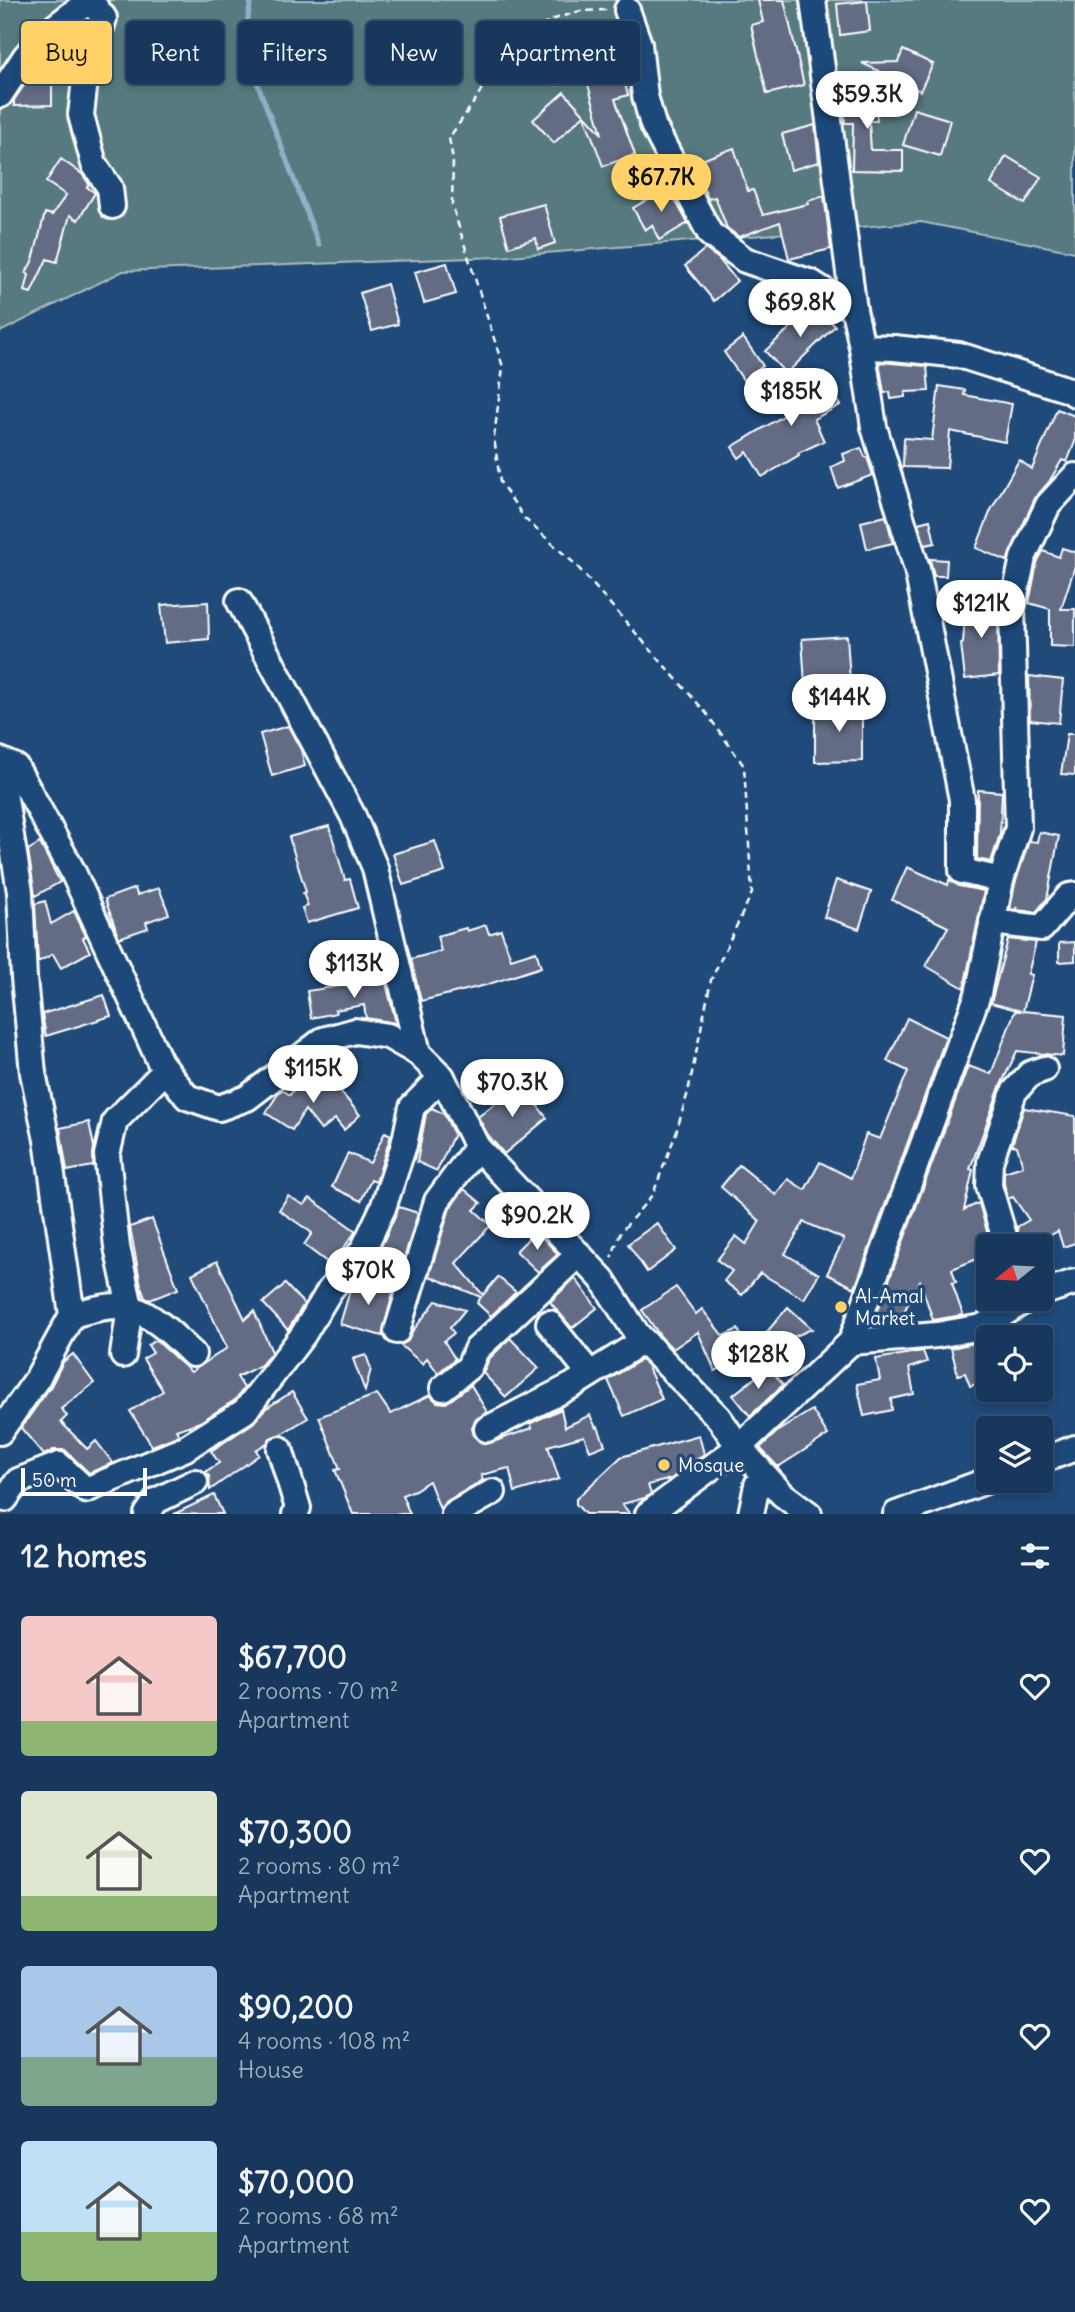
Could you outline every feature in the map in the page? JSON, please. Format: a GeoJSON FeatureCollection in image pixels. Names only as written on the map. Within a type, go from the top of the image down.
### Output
{"type":"FeatureCollection","features":[{"type":"Feature","properties":{"kind":"street"},"geometry":{"type":"LineString","coordinates":[[0,95],[42,37],[90,0],[104,18],[85,80],[81,115],[94,164],[110,188],[112,206]]}},
{"type":"Feature","properties":{"kind":"street"},"geometry":{"type":"LineString","coordinates":[[813,0],[854,310],[874,427],[917,569],[962,800],[962,871],[1001,880]]}},
{"type":"Feature","properties":{"kind":"street"},"geometry":{"type":"LineString","coordinates":[[627,10],[639,44],[645,96],[653,125],[710,234],[745,261],[812,284],[854,310]]}},
{"type":"Feature","properties":{"kind":"street"},"geometry":{"type":"LineString","coordinates":[[862,347],[959,355],[1075,394]]}},
{"type":"Feature","properties":{"kind":"street"},"geometry":{"type":"LineString","coordinates":[[648,1514],[739,1447],[851,1342],[978,994],[1001,880],[1018,828],[1012,609],[1023,558],[1048,505],[1075,476]]}},
{"type":"Feature","properties":{"kind":"street"},"geometry":{"type":"LineString","coordinates":[[239,601],[354,816],[370,858],[418,1053]]}},
{"type":"Feature","properties":{"kind":"street"},"geometry":{"type":"LineString","coordinates":[[0,760],[16,767],[72,870],[160,1062],[187,1097],[219,1108],[247,1098],[323,1040],[355,1031],[388,1036],[418,1053],[442,1077],[477,1147],[602,1279],[643,1341],[719,1418],[739,1447],[782,1494],[809,1514]]}},
{"type":"Feature","properties":{"kind":"street"},"geometry":{"type":"LineString","coordinates":[[0,767],[20,892],[24,978],[33,1073],[47,1140],[72,1315],[37,1379],[0,1432]]}},
{"type":"Feature","properties":{"kind":"street"},"geometry":{"type":"LineString","coordinates":[[992,922],[1042,928],[1069,896],[1075,895]]}},
{"type":"Feature","properties":{"kind":"street"},"geometry":{"type":"LineString","coordinates":[[1003,1234],[989,1186],[990,1162],[1014,1093],[1030,1074],[1044,1069]]}},
{"type":"Feature","properties":{"kind":"street"},"geometry":{"type":"LineString","coordinates":[[123,1355],[130,1307],[117,1247],[107,1155],[116,1121],[166,1070]]}},
{"type":"Feature","properties":{"kind":"street"},"geometry":{"type":"LineString","coordinates":[[5,1503],[18,1481],[59,1465],[86,1490],[184,1449],[245,1411],[303,1335],[330,1290],[363,1250],[383,1208],[404,1145],[412,1107],[442,1077]]}},
{"type":"Feature","properties":{"kind":"street"},"geometry":{"type":"LineString","coordinates":[[397,1331],[437,1201],[477,1147]]}},
{"type":"Feature","properties":{"kind":"street"},"geometry":{"type":"LineString","coordinates":[[443,1388],[469,1367],[477,1350],[579,1254]]}},
{"type":"Feature","properties":{"kind":"street"},"geometry":{"type":"LineString","coordinates":[[1054,1289],[1075,1282]]}},
{"type":"Feature","properties":{"kind":"street"},"geometry":{"type":"LineString","coordinates":[[72,1315],[99,1308],[130,1307],[158,1322],[193,1354]]}},
{"type":"Feature","properties":{"kind":"street"},"geometry":{"type":"LineString","coordinates":[[851,1342],[937,1335],[982,1327],[1008,1311]]}},
{"type":"Feature","properties":{"kind":"street"},"geometry":{"type":"LineString","coordinates":[[549,1323],[590,1374]]}},
{"type":"Feature","properties":{"kind":"street"},"geometry":{"type":"LineString","coordinates":[[487,1429],[590,1374],[643,1341]]}},
{"type":"Feature","properties":{"kind":"street"},"geometry":{"type":"LineString","coordinates":[[739,1447],[757,1485],[780,1514]]}},
{"type":"Feature","properties":{"kind":"street"},"geometry":{"type":"LineString","coordinates":[[1053,1456],[1075,1448]]}},
{"type":"Feature","properties":{"kind":"street"},"geometry":{"type":"LineString","coordinates":[[280,1449],[298,1508],[295,1514]]}},
{"type":"Feature","properties":{"kind":"street"},"geometry":{"type":"LineString","coordinates":[[147,1514],[156,1501],[195,1482]]}},
{"type":"Feature","properties":{"kind":"street"},"geometry":{"type":"LineString","coordinates":[[751,1514],[757,1485]]}},
{"type":"Feature","properties":{"kind":"street"},"geometry":{"type":"LineString","coordinates":[[896,1514],[976,1485]]}},
{"type":"Feature","properties":{"kind":"street"},"geometry":{"type":"LineString","coordinates":[[454,1514],[493,1492]]}},
{"type":"Feature","properties":{"kind":"path"},"geometry":{"type":"LineString","coordinates":[[602,1279],[621,1232],[653,1194],[688,1092],[711,980],[751,893],[744,766],[707,714],[667,672],[576,564],[525,519],[500,482],[494,438],[503,367],[452,205],[453,160],[449,138],[476,99],[500,56],[551,20],[580,11],[627,10]]}},
{"type":"Feature","properties":{"kind":"green space"},"geometry":{"type":"Polygon","coordinates":[[[0,0],[1075,0],[1075,252],[921,222],[498,257],[123,271],[0,332],[0,0]]]}},
{"type":"Feature","properties":{"kind":"building"},"geometry":{"type":"Polygon","coordinates":[[[758,0],[784,0],[804,85],[767,94],[751,25],[763,22],[758,0]]]}},
{"type":"Feature","properties":{"kind":"building"},"geometry":{"type":"Polygon","coordinates":[[[867,1],[870,31],[840,35],[837,4],[867,1]]]}},
{"type":"Feature","properties":{"kind":"building"},"geometry":{"type":"Polygon","coordinates":[[[903,50],[933,64],[920,91],[862,63],[898,62],[903,50]]]}},
{"type":"Feature","properties":{"kind":"building"},"geometry":{"type":"Polygon","coordinates":[[[25,84],[52,84],[52,105],[14,106],[14,100],[25,84]]]}},
{"type":"Feature","properties":{"kind":"building"},"geometry":{"type":"Polygon","coordinates":[[[588,84],[625,84],[628,95],[615,99],[635,155],[603,166],[584,115],[554,143],[533,120],[564,92],[602,134],[588,84]]]}},
{"type":"Feature","properties":{"kind":"building"},"geometry":{"type":"Polygon","coordinates":[[[875,84],[877,121],[869,121],[871,150],[903,150],[903,171],[852,170],[853,123],[845,123],[842,86],[875,84]]]}},
{"type":"Feature","properties":{"kind":"building"},"geometry":{"type":"Polygon","coordinates":[[[914,109],[950,120],[940,156],[903,145],[914,109]]]}},
{"type":"Feature","properties":{"kind":"building"},"geometry":{"type":"Polygon","coordinates":[[[815,125],[819,162],[791,170],[782,134],[815,125]]]}},
{"type":"Feature","properties":{"kind":"building"},"geometry":{"type":"Polygon","coordinates":[[[734,148],[748,191],[753,190],[763,215],[808,204],[808,201],[824,196],[831,249],[789,259],[780,222],[739,237],[727,228],[715,197],[708,199],[693,163],[734,148]]]}},
{"type":"Feature","properties":{"kind":"building"},"geometry":{"type":"Polygon","coordinates":[[[1006,156],[1041,177],[1025,204],[991,184],[1006,156]]]}},
{"type":"Feature","properties":{"kind":"building"},"geometry":{"type":"Polygon","coordinates":[[[61,159],[82,174],[89,184],[87,187],[95,193],[78,220],[70,215],[57,262],[47,259],[31,293],[25,291],[29,275],[26,273],[33,260],[45,213],[52,215],[66,195],[46,182],[61,159]]]}},
{"type":"Feature","properties":{"kind":"building"},"geometry":{"type":"Polygon","coordinates":[[[668,188],[688,223],[659,240],[652,225],[645,230],[633,208],[668,188]]]}},
{"type":"Feature","properties":{"kind":"building"},"geometry":{"type":"Polygon","coordinates":[[[544,204],[555,243],[538,249],[536,238],[509,247],[500,216],[544,204]]]}},
{"type":"Feature","properties":{"kind":"building"},"geometry":{"type":"Polygon","coordinates":[[[705,249],[719,259],[737,281],[714,301],[685,266],[705,249]]]}},
{"type":"Feature","properties":{"kind":"building"},"geometry":{"type":"Polygon","coordinates":[[[447,263],[456,294],[424,303],[415,272],[447,263]]]}},
{"type":"Feature","properties":{"kind":"building"},"geometry":{"type":"Polygon","coordinates":[[[387,284],[398,324],[372,331],[360,293],[387,284]]]}},
{"type":"Feature","properties":{"kind":"building"},"geometry":{"type":"Polygon","coordinates":[[[815,305],[835,326],[786,374],[765,351],[815,305]]]}},
{"type":"Feature","properties":{"kind":"building"},"geometry":{"type":"Polygon","coordinates":[[[743,337],[763,366],[744,381],[724,352],[743,337]]]}},
{"type":"Feature","properties":{"kind":"building"},"geometry":{"type":"Polygon","coordinates":[[[879,362],[927,366],[929,391],[905,392],[905,397],[891,399],[890,392],[884,393],[879,362]]]}},
{"type":"Feature","properties":{"kind":"building"},"geometry":{"type":"Polygon","coordinates":[[[823,372],[840,405],[814,419],[824,441],[798,453],[799,455],[762,477],[747,452],[739,458],[732,447],[793,410],[791,407],[796,404],[791,389],[823,372]]]}},
{"type":"Feature","properties":{"kind":"building"},"geometry":{"type":"Polygon","coordinates":[[[939,386],[965,390],[964,395],[1012,404],[1005,442],[950,431],[947,468],[903,467],[904,438],[932,440],[939,386]]]}},
{"type":"Feature","properties":{"kind":"building"},"geometry":{"type":"Polygon","coordinates":[[[1057,409],[1075,416],[1075,442],[1067,462],[1062,460],[1049,482],[1035,498],[1007,561],[976,548],[991,510],[1019,460],[1032,469],[1057,409]]]}},
{"type":"Feature","properties":{"kind":"building"},"geometry":{"type":"Polygon","coordinates":[[[861,448],[873,475],[838,488],[831,467],[845,461],[843,454],[861,448]]]}},
{"type":"Feature","properties":{"kind":"building"},"geometry":{"type":"Polygon","coordinates":[[[886,516],[893,543],[867,549],[861,522],[886,516]]]}},
{"type":"Feature","properties":{"kind":"building"},"geometry":{"type":"Polygon","coordinates":[[[930,520],[935,543],[925,545],[918,523],[930,520]]]}},
{"type":"Feature","properties":{"kind":"building"},"geometry":{"type":"Polygon","coordinates":[[[1062,548],[1075,552],[1075,566],[1061,609],[1075,609],[1075,647],[1050,646],[1050,609],[1029,603],[1037,563],[1043,551],[1059,557],[1062,548]]]}},
{"type":"Feature","properties":{"kind":"building"},"geometry":{"type":"Polygon","coordinates":[[[930,559],[947,560],[946,576],[934,576],[930,559]]]}},
{"type":"Feature","properties":{"kind":"building"},"geometry":{"type":"Polygon","coordinates":[[[966,600],[998,603],[999,675],[965,679],[961,644],[966,600]]]}},
{"type":"Feature","properties":{"kind":"building"},"geometry":{"type":"Polygon","coordinates":[[[208,602],[209,639],[165,643],[161,605],[208,602]]]}},
{"type":"Feature","properties":{"kind":"building"},"geometry":{"type":"Polygon","coordinates":[[[847,636],[850,681],[805,685],[802,639],[847,636]]]}},
{"type":"Feature","properties":{"kind":"building"},"geometry":{"type":"Polygon","coordinates":[[[1029,676],[1063,680],[1059,723],[1030,720],[1029,676]]]}},
{"type":"Feature","properties":{"kind":"building"},"geometry":{"type":"Polygon","coordinates":[[[862,706],[862,761],[815,762],[815,707],[862,706]]]}},
{"type":"Feature","properties":{"kind":"building"},"geometry":{"type":"Polygon","coordinates":[[[288,726],[301,750],[305,766],[272,776],[260,734],[288,726]]]}},
{"type":"Feature","properties":{"kind":"building"},"geometry":{"type":"Polygon","coordinates":[[[1067,734],[1075,734],[1075,775],[1061,774],[1067,734]]]}},
{"type":"Feature","properties":{"kind":"building"},"geometry":{"type":"Polygon","coordinates":[[[978,790],[1002,792],[1000,834],[991,862],[977,859],[978,790]]]}},
{"type":"Feature","properties":{"kind":"building"},"geometry":{"type":"Polygon","coordinates":[[[329,826],[345,880],[350,879],[358,908],[307,923],[302,908],[308,906],[303,893],[306,892],[289,837],[329,826]]]}},
{"type":"Feature","properties":{"kind":"building"},"geometry":{"type":"Polygon","coordinates":[[[1039,832],[1059,836],[1047,899],[1036,912],[1016,910],[1017,907],[1015,910],[1010,909],[1029,841],[1037,842],[1039,832]]]}},
{"type":"Feature","properties":{"kind":"building"},"geometry":{"type":"Polygon","coordinates":[[[435,841],[445,872],[403,885],[393,854],[435,841]]]}},
{"type":"Feature","properties":{"kind":"building"},"geometry":{"type":"Polygon","coordinates":[[[40,843],[60,882],[35,896],[28,850],[40,843]]]}},
{"type":"Feature","properties":{"kind":"building"},"geometry":{"type":"Polygon","coordinates":[[[907,867],[948,885],[949,880],[959,886],[984,891],[964,988],[926,966],[948,927],[892,900],[907,867]]]}},
{"type":"Feature","properties":{"kind":"building"},"geometry":{"type":"Polygon","coordinates":[[[836,880],[871,892],[859,929],[824,917],[836,880]]]}},
{"type":"Feature","properties":{"kind":"building"},"geometry":{"type":"Polygon","coordinates":[[[135,888],[137,895],[159,888],[169,914],[146,922],[148,928],[119,938],[105,899],[135,888]]]}},
{"type":"Feature","properties":{"kind":"building"},"geometry":{"type":"Polygon","coordinates":[[[45,901],[51,924],[74,911],[90,952],[61,968],[53,954],[38,962],[35,904],[45,901]]]}},
{"type":"Feature","properties":{"kind":"building"},"geometry":{"type":"Polygon","coordinates":[[[486,925],[489,934],[501,930],[511,959],[536,951],[541,967],[486,985],[421,1001],[411,959],[441,951],[437,936],[486,925]]]}},
{"type":"Feature","properties":{"kind":"building"},"geometry":{"type":"Polygon","coordinates":[[[1008,939],[1036,942],[1028,974],[1032,975],[1023,1011],[1066,1015],[1063,1056],[1017,1051],[1000,1087],[970,1169],[973,1170],[964,1210],[979,1203],[988,1234],[976,1234],[976,1259],[952,1269],[956,1282],[952,1283],[963,1315],[933,1320],[920,1281],[898,1323],[880,1325],[874,1321],[968,1066],[991,1074],[1015,1011],[1021,1011],[991,1003],[1008,939]]]}},
{"type":"Feature","properties":{"kind":"building"},"geometry":{"type":"Polygon","coordinates":[[[1075,942],[1075,961],[1059,962],[1059,943],[1075,942]]]}},
{"type":"Feature","properties":{"kind":"building"},"geometry":{"type":"Polygon","coordinates":[[[385,979],[396,1023],[366,1018],[364,1005],[311,1018],[307,991],[385,979]]]}},
{"type":"Feature","properties":{"kind":"building"},"geometry":{"type":"Polygon","coordinates":[[[104,995],[111,1016],[46,1036],[42,1014],[104,995]]]}},
{"type":"Feature","properties":{"kind":"building"},"geometry":{"type":"Polygon","coordinates":[[[907,1018],[946,1037],[855,1288],[827,1274],[844,1239],[804,1222],[785,1254],[819,1274],[804,1299],[760,1273],[742,1295],[724,1281],[732,1271],[717,1260],[736,1236],[746,1244],[760,1221],[721,1187],[739,1165],[776,1195],[788,1179],[805,1190],[820,1162],[851,1178],[866,1134],[880,1139],[908,1071],[887,1061],[907,1018]]]}},
{"type":"Feature","properties":{"kind":"building"},"geometry":{"type":"Polygon","coordinates":[[[305,1072],[331,1089],[335,1085],[360,1115],[344,1130],[335,1119],[321,1130],[305,1110],[292,1130],[266,1113],[279,1092],[282,1090],[290,1095],[305,1072]]]}},
{"type":"Feature","properties":{"kind":"building"},"geometry":{"type":"Polygon","coordinates":[[[520,1083],[547,1118],[504,1154],[488,1135],[478,1117],[520,1083]]]}},
{"type":"Feature","properties":{"kind":"building"},"geometry":{"type":"Polygon","coordinates":[[[432,1108],[444,1114],[454,1134],[437,1171],[417,1162],[426,1114],[432,1108]]]}},
{"type":"Feature","properties":{"kind":"building"},"geometry":{"type":"Polygon","coordinates":[[[1024,1108],[1075,1116],[1075,1243],[1063,1247],[1058,1231],[1053,1234],[1018,1234],[1017,1227],[1029,1220],[1013,1197],[1008,1199],[1004,1184],[1004,1172],[1023,1166],[1017,1146],[1012,1145],[1024,1108]]]}},
{"type":"Feature","properties":{"kind":"building"},"geometry":{"type":"Polygon","coordinates":[[[89,1122],[94,1147],[93,1166],[67,1171],[60,1128],[89,1122]]]}},
{"type":"Feature","properties":{"kind":"building"},"geometry":{"type":"Polygon","coordinates":[[[385,1132],[391,1135],[376,1182],[371,1180],[361,1201],[332,1187],[348,1153],[370,1163],[385,1132]]]}},
{"type":"Feature","properties":{"kind":"building"},"geometry":{"type":"Polygon","coordinates":[[[464,1189],[481,1203],[474,1210],[491,1225],[456,1263],[483,1295],[498,1277],[516,1292],[491,1316],[477,1303],[481,1297],[429,1276],[450,1208],[464,1189]]]}},
{"type":"Feature","properties":{"kind":"building"},"geometry":{"type":"Polygon","coordinates":[[[288,1196],[304,1205],[310,1198],[356,1231],[331,1265],[304,1245],[312,1233],[279,1210],[288,1196]]]}},
{"type":"Feature","properties":{"kind":"building"},"geometry":{"type":"Polygon","coordinates":[[[399,1207],[418,1213],[402,1265],[386,1259],[388,1252],[380,1249],[399,1207]]]}},
{"type":"Feature","properties":{"kind":"building"},"geometry":{"type":"Polygon","coordinates":[[[152,1219],[178,1289],[150,1300],[145,1298],[141,1286],[130,1227],[152,1219]]]}},
{"type":"Feature","properties":{"kind":"building"},"geometry":{"type":"Polygon","coordinates":[[[657,1223],[676,1250],[647,1272],[628,1244],[657,1223]]]}},
{"type":"Feature","properties":{"kind":"building"},"geometry":{"type":"Polygon","coordinates":[[[536,1231],[558,1254],[538,1272],[516,1251],[536,1231]]]}},
{"type":"Feature","properties":{"kind":"building"},"geometry":{"type":"Polygon","coordinates":[[[217,1261],[245,1319],[254,1311],[272,1352],[261,1365],[237,1377],[244,1388],[235,1400],[200,1422],[176,1430],[179,1435],[152,1446],[130,1411],[163,1391],[143,1359],[153,1353],[148,1345],[156,1340],[191,1372],[227,1348],[192,1274],[217,1261]]]}},
{"type":"Feature","properties":{"kind":"building"},"geometry":{"type":"Polygon","coordinates":[[[575,1278],[597,1308],[572,1328],[550,1302],[575,1278]]]}},
{"type":"Feature","properties":{"kind":"building"},"geometry":{"type":"Polygon","coordinates":[[[359,1279],[394,1289],[382,1336],[340,1324],[351,1287],[359,1279]]]}},
{"type":"Feature","properties":{"kind":"building"},"geometry":{"type":"Polygon","coordinates":[[[285,1284],[304,1304],[288,1330],[263,1303],[285,1284]]]}},
{"type":"Feature","properties":{"kind":"building"},"geometry":{"type":"Polygon","coordinates":[[[676,1287],[696,1314],[702,1309],[723,1336],[738,1329],[749,1353],[788,1307],[812,1329],[715,1371],[698,1332],[673,1349],[642,1310],[676,1287]]]}},
{"type":"Feature","properties":{"kind":"building"},"geometry":{"type":"Polygon","coordinates":[[[436,1301],[465,1310],[450,1328],[454,1333],[444,1341],[455,1359],[438,1373],[427,1358],[423,1364],[400,1345],[408,1341],[436,1301]]]}},
{"type":"Feature","properties":{"kind":"building"},"geometry":{"type":"Polygon","coordinates":[[[510,1338],[539,1368],[506,1397],[483,1373],[489,1359],[510,1338]]]}},
{"type":"Feature","properties":{"kind":"building"},"geometry":{"type":"Polygon","coordinates":[[[976,1343],[976,1384],[970,1386],[965,1373],[958,1375],[951,1348],[976,1343]]]}},
{"type":"Feature","properties":{"kind":"building"},"geometry":{"type":"Polygon","coordinates":[[[923,1351],[927,1362],[909,1368],[914,1394],[891,1399],[892,1410],[864,1416],[857,1384],[880,1380],[876,1359],[923,1351]]]}},
{"type":"Feature","properties":{"kind":"building"},"geometry":{"type":"Polygon","coordinates":[[[73,1354],[94,1383],[61,1409],[67,1416],[61,1422],[87,1449],[96,1441],[113,1463],[89,1473],[65,1450],[53,1450],[44,1455],[21,1428],[51,1386],[63,1362],[73,1354]]]}},
{"type":"Feature","properties":{"kind":"building"},"geometry":{"type":"Polygon","coordinates":[[[366,1355],[371,1369],[365,1391],[353,1359],[366,1355]]]}},
{"type":"Feature","properties":{"kind":"building"},"geometry":{"type":"Polygon","coordinates":[[[641,1360],[647,1365],[662,1399],[624,1416],[608,1380],[641,1360]]]}},
{"type":"Feature","properties":{"kind":"building"},"geometry":{"type":"Polygon","coordinates":[[[769,1367],[783,1385],[750,1416],[733,1395],[769,1367]]]}},
{"type":"Feature","properties":{"kind":"building"},"geometry":{"type":"Polygon","coordinates":[[[471,1385],[487,1412],[475,1420],[472,1428],[474,1436],[480,1442],[487,1444],[532,1428],[531,1423],[561,1409],[565,1427],[590,1415],[605,1445],[590,1451],[584,1436],[548,1446],[559,1479],[515,1492],[509,1468],[481,1475],[483,1480],[447,1501],[440,1509],[429,1481],[402,1495],[410,1514],[353,1514],[335,1470],[340,1469],[319,1417],[377,1394],[391,1414],[430,1395],[437,1402],[446,1403],[471,1385]]]}},
{"type":"Feature","properties":{"kind":"building"},"geometry":{"type":"Polygon","coordinates":[[[292,1392],[308,1418],[270,1438],[256,1450],[259,1455],[210,1490],[209,1476],[205,1472],[219,1463],[211,1451],[253,1423],[265,1409],[292,1392]]]}},
{"type":"Feature","properties":{"kind":"building"},"geometry":{"type":"Polygon","coordinates":[[[812,1410],[828,1435],[778,1467],[760,1448],[778,1431],[812,1410]]]}},
{"type":"Feature","properties":{"kind":"building"},"geometry":{"type":"Polygon","coordinates":[[[699,1435],[704,1454],[671,1479],[648,1485],[651,1494],[645,1498],[622,1504],[630,1514],[585,1514],[576,1504],[576,1499],[621,1457],[699,1435]]]}},
{"type":"Feature","properties":{"kind":"building"},"geometry":{"type":"Polygon","coordinates":[[[214,1495],[223,1514],[174,1514],[214,1495]]]}},
{"type":"Feature","properties":{"kind":"waterway"},"geometry":{"type":"LineString","coordinates":[[251,0],[243,46],[319,245]]}},
{"type":"Feature","properties":{"kind":"place","name":"Al-Amal Market"},"geometry":{"type":"Point","coordinates":[841,1307]}},
{"type":"Feature","properties":{"kind":"place","name":"Mosque"},"geometry":{"type":"Point","coordinates":[664,1465]}}]}
